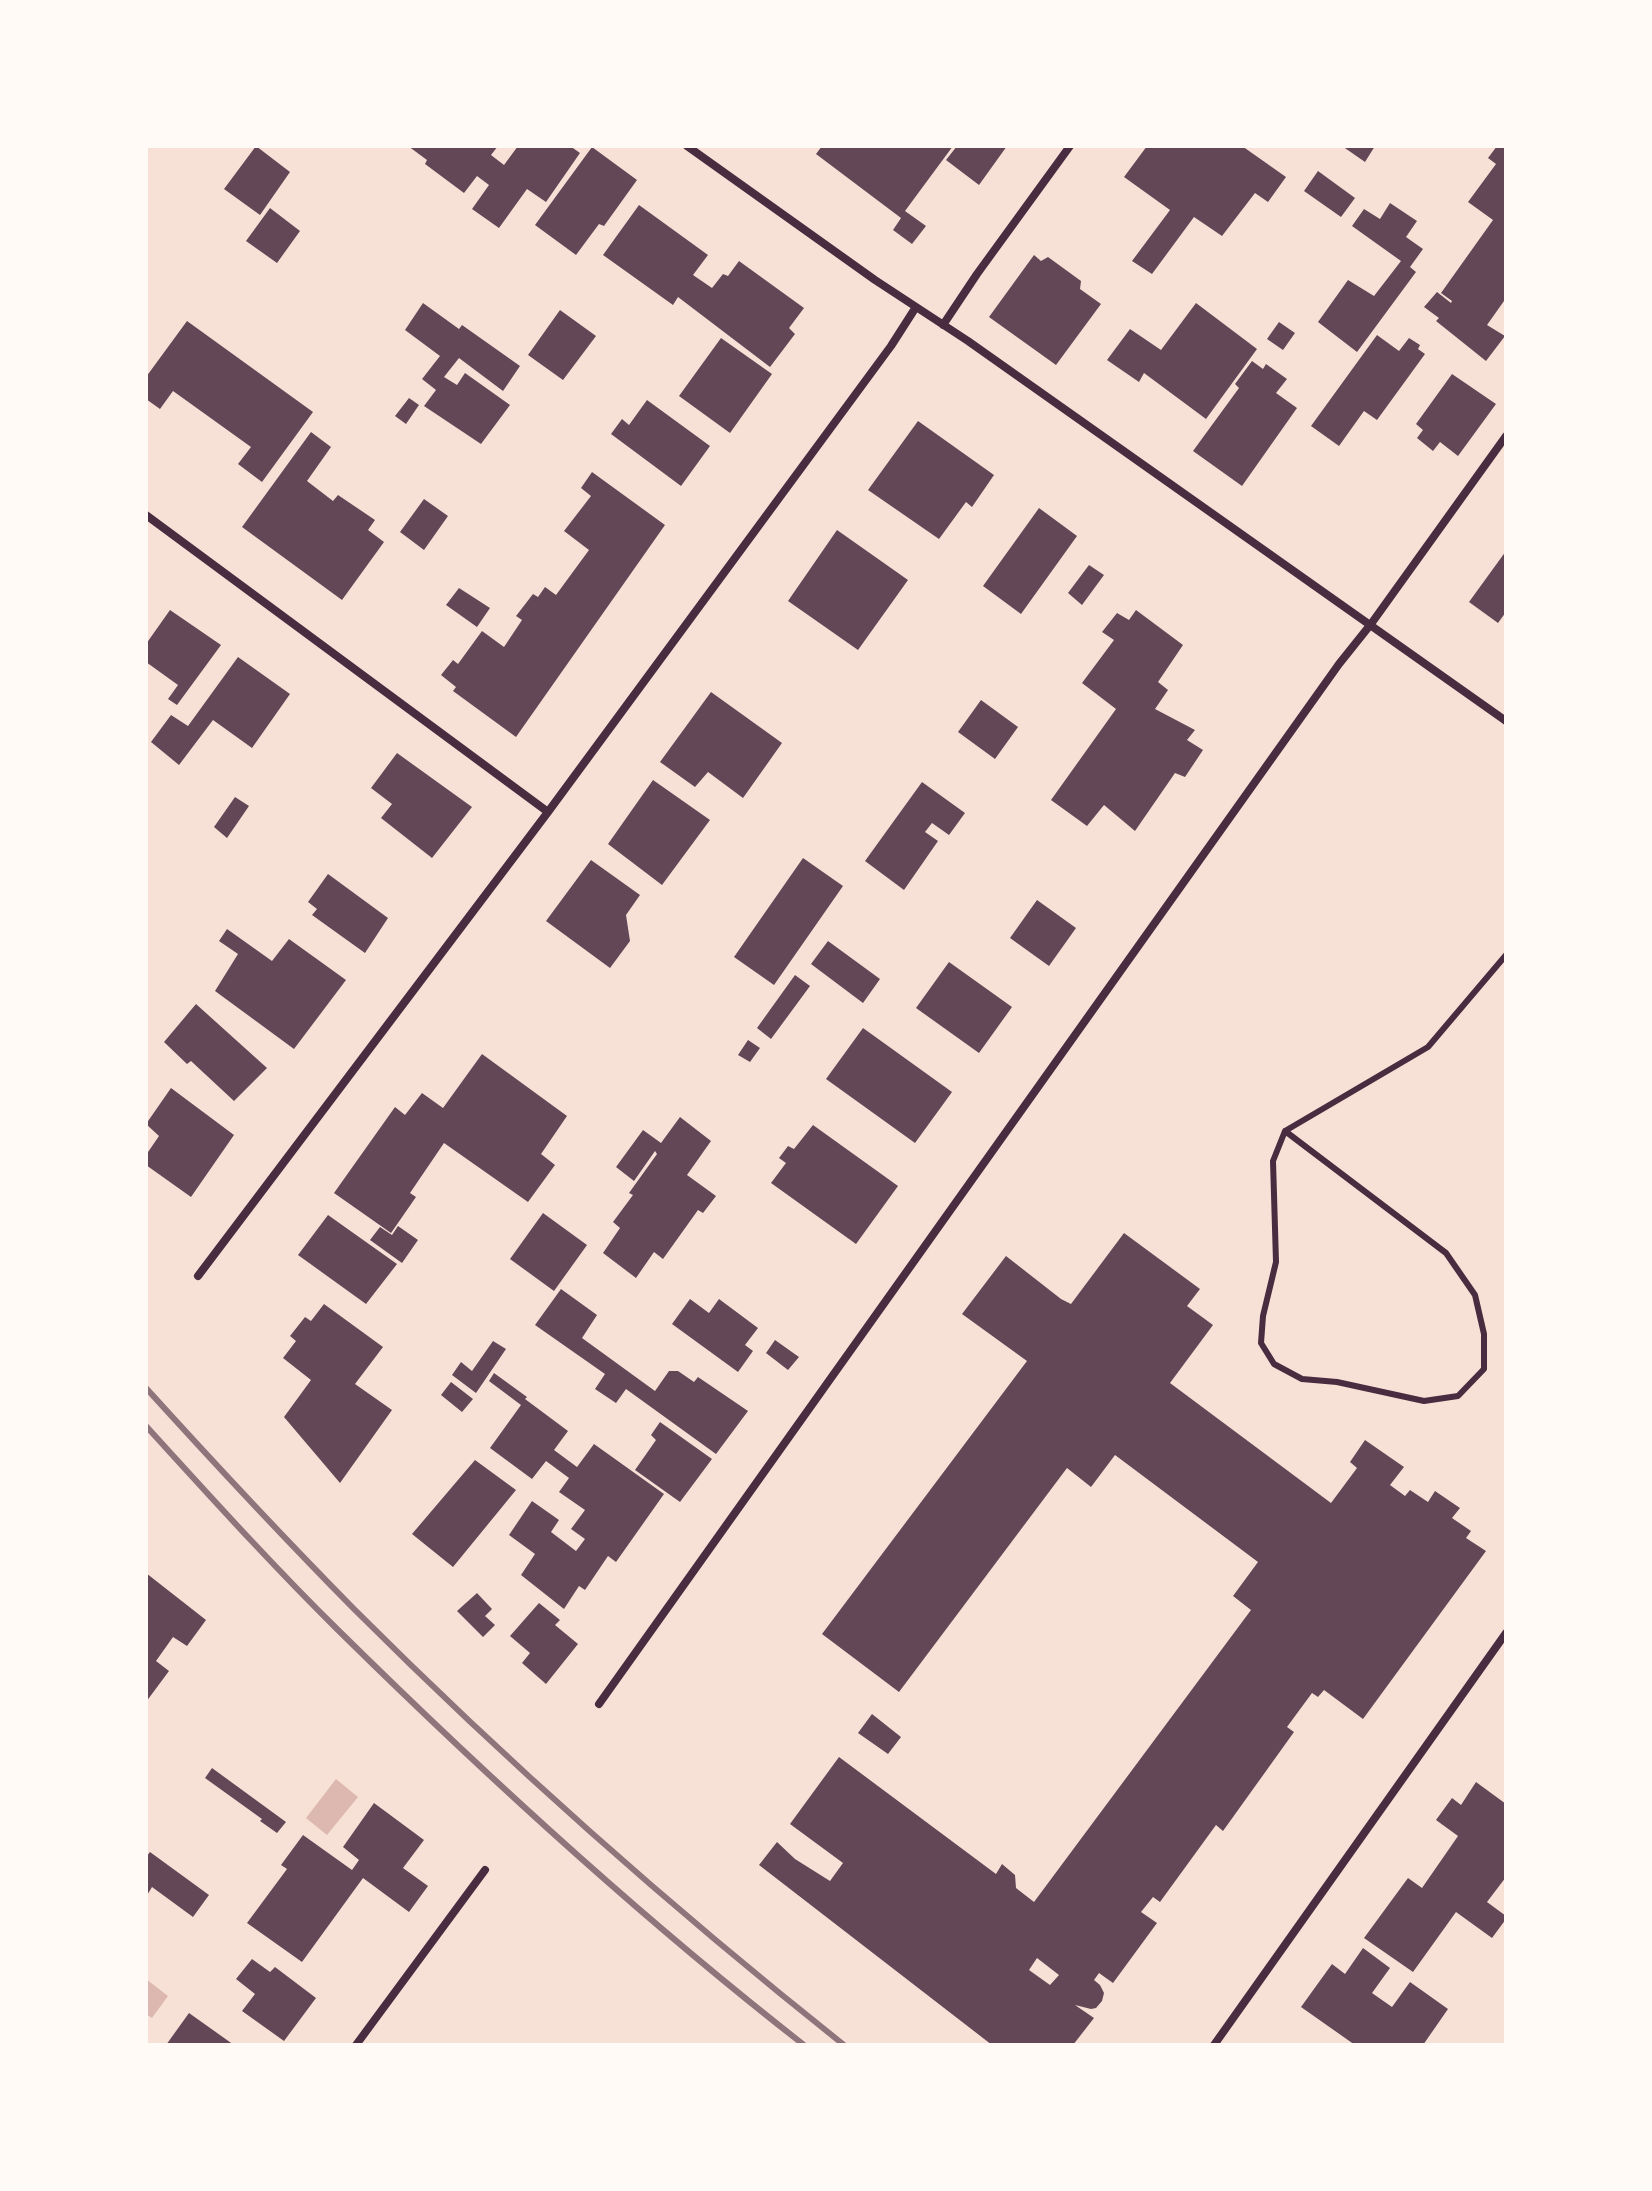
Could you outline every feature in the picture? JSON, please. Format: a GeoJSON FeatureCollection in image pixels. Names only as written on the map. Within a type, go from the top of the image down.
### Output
{"type":"FeatureCollection","features":[{"type":"Feature","properties":{"kind":"street"},"geometry":{"type":"LineString","coordinates":[[687,146],[1506,721]]}},
{"type":"Feature","properties":{"kind":"street"},"geometry":{"type":"LineString","coordinates":[[943,325],[1070,146]]}},
{"type":"Feature","properties":{"kind":"street"},"geometry":{"type":"LineString","coordinates":[[198,1276],[548,812],[891,346],[916,307]]}},
{"type":"Feature","properties":{"kind":"street"},"geometry":{"type":"LineString","coordinates":[[599,1704],[1339,664],[1506,436]]}},
{"type":"Feature","properties":{"kind":"street"},"geometry":{"type":"LineString","coordinates":[[146,515],[548,812]]}},
{"type":"Feature","properties":{"kind":"street"},"geometry":{"type":"LineString","coordinates":[[1214,2045],[1506,1633]]}},
{"type":"Feature","properties":{"kind":"street"},"geometry":{"type":"LineString","coordinates":[[356,2045],[485,1870]]}},
{"type":"Feature","properties":{"kind":"lane"},"geometry":{"type":"LineString","coordinates":[[1285,1131],[1446,1253],[1475,1295],[1484,1334],[1484,1369],[1458,1396],[1424,1401],[1337,1382],[1302,1379],[1274,1364],[1261,1343],[1263,1316],[1276,1262],[1273,1161],[1285,1131],[1428,1047],[1506,955]]}},
{"type":"Feature","properties":{"kind":"shaded area"},"geometry":{"type":"Polygon","coordinates":[[[336,1779],[358,1797],[327,1835],[306,1818],[336,1779]]]}},
{"type":"Feature","properties":{"kind":"shaded area"},"geometry":{"type":"Polygon","coordinates":[[[146,1979],[168,1996],[152,2018],[146,2014],[146,1979]]]}},
{"type":"Feature","properties":{"kind":"building"},"geometry":{"type":"Polygon","coordinates":[[[256,146],[290,172],[260,215],[224,189],[256,146]]]}},
{"type":"Feature","properties":{"kind":"building"},"geometry":{"type":"Polygon","coordinates":[[[408,146],[498,146],[491,155],[504,165],[518,146],[570,146],[580,153],[546,202],[527,189],[499,228],[472,209],[489,185],[477,176],[464,193],[425,164],[427,160],[408,146]]]}},
{"type":"Feature","properties":{"kind":"building"},"geometry":{"type":"Polygon","coordinates":[[[822,146],[953,146],[905,211],[926,226],[912,244],[893,230],[901,218],[816,154],[822,146]]]}},
{"type":"Feature","properties":{"kind":"building"},"geometry":{"type":"Polygon","coordinates":[[[957,146],[1007,146],[979,185],[946,160],[957,146]]]}},
{"type":"Feature","properties":{"kind":"building"},"geometry":{"type":"Polygon","coordinates":[[[1147,146],[1242,146],[1286,177],[1268,202],[1255,193],[1222,236],[1194,217],[1152,274],[1132,261],[1170,210],[1124,177],[1147,146]]]}},
{"type":"Feature","properties":{"kind":"building"},"geometry":{"type":"Polygon","coordinates":[[[1342,146],[1375,146],[1365,162],[1342,146]]]}},
{"type":"Feature","properties":{"kind":"building"},"geometry":{"type":"Polygon","coordinates":[[[1497,146],[1506,146],[1506,302],[1487,325],[1505,336],[1486,361],[1436,321],[1439,318],[1424,307],[1437,292],[1451,303],[1441,293],[1493,220],[1468,202],[1496,164],[1488,158],[1497,146]]]}},
{"type":"Feature","properties":{"kind":"building"},"geometry":{"type":"Polygon","coordinates":[[[592,147],[637,180],[604,226],[599,224],[576,255],[535,225],[592,147]]]}},
{"type":"Feature","properties":{"kind":"building"},"geometry":{"type":"Polygon","coordinates":[[[1318,171],[1355,198],[1341,217],[1304,191],[1318,171]]]}},
{"type":"Feature","properties":{"kind":"building"},"geometry":{"type":"Polygon","coordinates":[[[1390,203],[1417,221],[1406,237],[1423,249],[1410,267],[1416,272],[1357,352],[1318,322],[1348,280],[1374,296],[1401,261],[1352,226],[1364,209],[1380,219],[1390,203]]]}},
{"type":"Feature","properties":{"kind":"building"},"geometry":{"type":"Polygon","coordinates":[[[639,205],[708,255],[693,275],[712,288],[723,274],[728,276],[739,261],[804,308],[789,328],[795,334],[770,367],[678,297],[673,305],[603,255],[639,205]]]}},
{"type":"Feature","properties":{"kind":"building"},"geometry":{"type":"Polygon","coordinates":[[[270,208],[300,231],[277,263],[246,241],[270,208]]]}},
{"type":"Feature","properties":{"kind":"building"},"geometry":{"type":"Polygon","coordinates":[[[1034,255],[1041,261],[1048,257],[1081,281],[1080,289],[1101,304],[1056,365],[989,317],[1034,255]]]}},
{"type":"Feature","properties":{"kind":"building"},"geometry":{"type":"Polygon","coordinates":[[[423,303],[459,329],[462,325],[520,366],[503,391],[459,358],[444,377],[457,385],[465,373],[510,405],[481,444],[424,406],[436,390],[422,379],[440,356],[405,330],[423,303]]]}},
{"type":"Feature","properties":{"kind":"building"},"geometry":{"type":"Polygon","coordinates":[[[1196,303],[1257,349],[1206,419],[1144,373],[1139,382],[1107,360],[1130,329],[1161,350],[1196,303]]]}},
{"type":"Feature","properties":{"kind":"building"},"geometry":{"type":"Polygon","coordinates":[[[560,310],[596,336],[563,380],[528,355],[560,310]]]}},
{"type":"Feature","properties":{"kind":"building"},"geometry":{"type":"Polygon","coordinates":[[[187,321],[313,412],[262,482],[238,464],[251,447],[173,391],[160,409],[146,399],[146,377],[187,321]]]}},
{"type":"Feature","properties":{"kind":"building"},"geometry":{"type":"Polygon","coordinates":[[[1279,322],[1295,333],[1283,350],[1267,339],[1279,322]]]}},
{"type":"Feature","properties":{"kind":"building"},"geometry":{"type":"Polygon","coordinates":[[[1377,335],[1399,351],[1409,338],[1420,345],[1418,349],[1425,354],[1377,420],[1364,411],[1339,446],[1311,426],[1377,335]]]}},
{"type":"Feature","properties":{"kind":"building"},"geometry":{"type":"Polygon","coordinates":[[[721,338],[772,374],[730,433],[679,396],[721,338]]]}},
{"type":"Feature","properties":{"kind":"building"},"geometry":{"type":"Polygon","coordinates":[[[1252,361],[1263,369],[1266,364],[1287,379],[1276,393],[1297,408],[1242,486],[1193,451],[1239,388],[1235,384],[1252,361]]]}},
{"type":"Feature","properties":{"kind":"building"},"geometry":{"type":"Polygon","coordinates":[[[1452,374],[1496,404],[1458,456],[1440,442],[1433,451],[1417,438],[1423,430],[1416,424],[1452,374]]]}},
{"type":"Feature","properties":{"kind":"building"},"geometry":{"type":"Polygon","coordinates":[[[409,398],[419,405],[406,424],[395,416],[409,398]]]}},
{"type":"Feature","properties":{"kind":"building"},"geometry":{"type":"Polygon","coordinates":[[[647,400],[710,446],[681,486],[611,434],[622,419],[629,425],[647,400]]]}},
{"type":"Feature","properties":{"kind":"building"},"geometry":{"type":"Polygon","coordinates":[[[918,421],[994,475],[972,507],[966,502],[939,539],[868,490],[918,421]]]}},
{"type":"Feature","properties":{"kind":"building"},"geometry":{"type":"Polygon","coordinates":[[[311,432],[331,447],[307,481],[333,501],[338,495],[375,520],[368,530],[384,542],[342,600],[242,527],[311,432]]]}},
{"type":"Feature","properties":{"kind":"building"},"geometry":{"type":"Polygon","coordinates":[[[592,472],[665,525],[516,737],[453,691],[456,687],[441,675],[453,660],[458,664],[482,631],[504,647],[522,620],[516,616],[533,594],[538,597],[545,587],[556,595],[589,550],[564,531],[591,496],[581,488],[592,472]]]}},
{"type":"Feature","properties":{"kind":"building"},"geometry":{"type":"Polygon","coordinates":[[[424,499],[448,516],[424,550],[400,532],[424,499]]]}},
{"type":"Feature","properties":{"kind":"building"},"geometry":{"type":"Polygon","coordinates":[[[1039,508],[1077,536],[1021,614],[983,586],[1039,508]]]}},
{"type":"Feature","properties":{"kind":"building"},"geometry":{"type":"Polygon","coordinates":[[[837,530],[908,580],[858,650],[788,601],[837,530]]]}},
{"type":"Feature","properties":{"kind":"building"},"geometry":{"type":"Polygon","coordinates":[[[1506,551],[1506,612],[1498,623],[1469,602],[1506,551]]]}},
{"type":"Feature","properties":{"kind":"building"},"geometry":{"type":"Polygon","coordinates":[[[1089,565],[1104,575],[1082,605],[1068,593],[1089,565]]]}},
{"type":"Feature","properties":{"kind":"building"},"geometry":{"type":"Polygon","coordinates":[[[459,588],[490,608],[477,627],[446,605],[459,588]]]}},
{"type":"Feature","properties":{"kind":"building"},"geometry":{"type":"Polygon","coordinates":[[[170,610],[221,645],[177,705],[168,699],[178,685],[146,662],[146,644],[170,610]]]}},
{"type":"Feature","properties":{"kind":"building"},"geometry":{"type":"Polygon","coordinates":[[[1136,610],[1183,645],[1158,682],[1168,690],[1155,709],[1195,730],[1187,740],[1203,750],[1185,777],[1175,773],[1135,831],[1104,805],[1087,826],[1051,800],[1116,709],[1082,683],[1114,640],[1102,632],[1117,613],[1129,620],[1136,610]]]}},
{"type":"Feature","properties":{"kind":"building"},"geometry":{"type":"Polygon","coordinates":[[[238,657],[290,694],[252,748],[213,720],[179,765],[151,742],[171,715],[188,726],[238,657]]]}},
{"type":"Feature","properties":{"kind":"building"},"geometry":{"type":"Polygon","coordinates":[[[711,692],[782,743],[743,798],[708,772],[695,787],[660,762],[711,692]]]}},
{"type":"Feature","properties":{"kind":"building"},"geometry":{"type":"Polygon","coordinates":[[[981,700],[1018,727],[995,759],[958,732],[981,700]]]}},
{"type":"Feature","properties":{"kind":"building"},"geometry":{"type":"Polygon","coordinates":[[[397,753],[472,807],[432,858],[381,818],[392,804],[371,788],[397,753]]]}},
{"type":"Feature","properties":{"kind":"building"},"geometry":{"type":"Polygon","coordinates":[[[653,780],[710,820],[662,885],[608,844],[653,780]]]}},
{"type":"Feature","properties":{"kind":"building"},"geometry":{"type":"Polygon","coordinates":[[[922,782],[965,813],[949,835],[932,823],[925,832],[938,841],[904,890],[865,861],[922,782]]]}},
{"type":"Feature","properties":{"kind":"building"},"geometry":{"type":"Polygon","coordinates":[[[235,797],[249,806],[227,838],[214,827],[235,797]]]}},
{"type":"Feature","properties":{"kind":"building"},"geometry":{"type":"Polygon","coordinates":[[[803,858],[843,886],[774,985],[734,957],[803,858]]]}},
{"type":"Feature","properties":{"kind":"building"},"geometry":{"type":"Polygon","coordinates":[[[591,860],[640,895],[626,915],[630,941],[610,968],[546,921],[591,860]]]}},
{"type":"Feature","properties":{"kind":"building"},"geometry":{"type":"Polygon","coordinates":[[[328,874],[388,918],[365,953],[312,915],[317,909],[308,902],[328,874]]]}},
{"type":"Feature","properties":{"kind":"building"},"geometry":{"type":"Polygon","coordinates":[[[1037,900],[1076,928],[1049,966],[1010,938],[1037,900]]]}},
{"type":"Feature","properties":{"kind":"building"},"geometry":{"type":"Polygon","coordinates":[[[227,929],[272,961],[289,939],[346,980],[294,1049],[215,991],[238,954],[219,941],[227,929]]]}},
{"type":"Feature","properties":{"kind":"building"},"geometry":{"type":"Polygon","coordinates":[[[828,941],[880,979],[863,1003],[811,964],[828,941]]]}},
{"type":"Feature","properties":{"kind":"building"},"geometry":{"type":"Polygon","coordinates":[[[949,962],[1012,1007],[979,1053],[916,1008],[949,962]]]}},
{"type":"Feature","properties":{"kind":"building"},"geometry":{"type":"Polygon","coordinates":[[[795,975],[810,986],[771,1039],[757,1028],[795,975]]]}},
{"type":"Feature","properties":{"kind":"building"},"geometry":{"type":"Polygon","coordinates":[[[196,1004],[267,1068],[234,1101],[191,1061],[187,1064],[164,1042],[196,1004]]]}},
{"type":"Feature","properties":{"kind":"building"},"geometry":{"type":"Polygon","coordinates":[[[863,1028],[952,1092],[915,1143],[826,1079],[863,1028]]]}},
{"type":"Feature","properties":{"kind":"building"},"geometry":{"type":"Polygon","coordinates":[[[748,1040],[760,1048],[750,1062],[738,1055],[748,1040]]]}},
{"type":"Feature","properties":{"kind":"building"},"geometry":{"type":"Polygon","coordinates":[[[482,1054],[567,1116],[541,1154],[555,1165],[528,1202],[444,1143],[410,1193],[416,1197],[391,1233],[334,1193],[395,1107],[405,1115],[422,1093],[443,1108],[482,1054]]]}},
{"type":"Feature","properties":{"kind":"building"},"geometry":{"type":"Polygon","coordinates":[[[171,1088],[234,1135],[191,1197],[146,1165],[146,1155],[159,1136],[146,1124],[171,1088]]]}},
{"type":"Feature","properties":{"kind":"building"},"geometry":{"type":"Polygon","coordinates":[[[680,1117],[711,1141],[687,1175],[716,1196],[703,1213],[698,1210],[663,1259],[654,1252],[636,1278],[603,1253],[620,1228],[613,1222],[657,1154],[655,1151],[634,1181],[616,1167],[643,1130],[661,1143],[680,1117]]]}},
{"type":"Feature","properties":{"kind":"building"},"geometry":{"type":"Polygon","coordinates":[[[813,1125],[898,1186],[856,1244],[771,1183],[786,1163],[779,1158],[788,1146],[794,1149],[813,1125]]]}},
{"type":"Feature","properties":{"kind":"building"},"geometry":{"type":"Polygon","coordinates":[[[543,1213],[587,1245],[554,1291],[510,1259],[543,1213]]]}},
{"type":"Feature","properties":{"kind":"building"},"geometry":{"type":"Polygon","coordinates":[[[328,1215],[397,1264],[366,1304],[298,1255],[328,1215]]]}},
{"type":"Feature","properties":{"kind":"building"},"geometry":{"type":"Polygon","coordinates":[[[398,1226],[418,1240],[402,1263],[370,1240],[380,1227],[392,1235],[398,1226]]]}},
{"type":"Feature","properties":{"kind":"building"},"geometry":{"type":"Polygon","coordinates":[[[1124,1233],[1200,1289],[1187,1306],[1213,1325],[1170,1383],[1331,1503],[1357,1468],[1350,1462],[1365,1440],[1404,1467],[1390,1485],[1405,1496],[1410,1490],[1428,1502],[1435,1491],[1460,1508],[1452,1518],[1471,1531],[1466,1538],[1486,1551],[1363,1719],[1324,1690],[1318,1697],[1312,1693],[1287,1727],[1294,1732],[1223,1831],[1216,1825],[1160,1902],[1153,1897],[1141,1912],[1157,1923],[1113,1983],[1099,1973],[1094,1980],[1104,1993],[1102,2001],[1091,2009],[1075,2005],[1094,2018],[1073,2045],[992,2045],[759,1865],[777,1842],[795,1859],[830,1881],[843,1863],[790,1824],[839,1757],[996,1874],[1002,1864],[1015,1875],[1016,1888],[1034,1902],[1251,1610],[1233,1596],[1258,1562],[1115,1455],[1091,1487],[1067,1468],[899,1692],[822,1634],[1027,1361],[962,1314],[1006,1256],[1071,1304],[1124,1233]],[[1037,1958],[1029,1970],[1050,1985],[1059,1975],[1037,1958]]]}},
{"type":"Feature","properties":{"kind":"building"},"geometry":{"type":"Polygon","coordinates":[[[561,1289],[597,1315],[582,1338],[655,1391],[669,1371],[678,1371],[694,1382],[698,1377],[748,1411],[716,1454],[626,1389],[616,1403],[595,1389],[605,1374],[535,1325],[561,1289]]]}},
{"type":"Feature","properties":{"kind":"building"},"geometry":{"type":"Polygon","coordinates":[[[690,1299],[709,1313],[719,1299],[758,1328],[745,1345],[753,1351],[738,1372],[672,1324],[690,1299]]]}},
{"type":"Feature","properties":{"kind":"building"},"geometry":{"type":"Polygon","coordinates":[[[324,1304],[383,1347],[355,1384],[392,1410],[340,1483],[284,1417],[311,1380],[283,1358],[296,1341],[290,1336],[305,1317],[311,1321],[324,1304]]]}},
{"type":"Feature","properties":{"kind":"building"},"geometry":{"type":"Polygon","coordinates":[[[775,1340],[799,1357],[788,1370],[766,1353],[775,1340]]]}},
{"type":"Feature","properties":{"kind":"building"},"geometry":{"type":"Polygon","coordinates":[[[493,1341],[506,1349],[476,1393],[452,1375],[461,1362],[472,1371],[493,1341]]]}},
{"type":"Feature","properties":{"kind":"building"},"geometry":{"type":"Polygon","coordinates":[[[494,1373],[568,1431],[554,1450],[577,1467],[594,1444],[664,1494],[616,1562],[608,1556],[585,1590],[579,1586],[564,1609],[521,1575],[535,1554],[509,1535],[532,1501],[559,1520],[551,1532],[576,1551],[585,1539],[571,1529],[585,1510],[559,1492],[569,1478],[546,1461],[532,1479],[490,1448],[521,1405],[489,1381],[494,1373]]]}},
{"type":"Feature","properties":{"kind":"building"},"geometry":{"type":"Polygon","coordinates":[[[451,1382],[473,1399],[462,1412],[441,1395],[451,1382]]]}},
{"type":"Feature","properties":{"kind":"building"},"geometry":{"type":"Polygon","coordinates":[[[660,1422],[712,1459],[680,1502],[635,1470],[656,1440],[651,1435],[660,1422]]]}},
{"type":"Feature","properties":{"kind":"building"},"geometry":{"type":"Polygon","coordinates":[[[475,1460],[516,1490],[453,1567],[412,1534],[475,1460]]]}},
{"type":"Feature","properties":{"kind":"building"},"geometry":{"type":"Polygon","coordinates":[[[146,1573],[206,1620],[187,1646],[173,1637],[156,1661],[169,1671],[146,1702],[146,1573]]]}},
{"type":"Feature","properties":{"kind":"building"},"geometry":{"type":"Polygon","coordinates":[[[477,1593],[492,1609],[485,1616],[495,1625],[483,1637],[457,1611],[477,1593]]]}},
{"type":"Feature","properties":{"kind":"building"},"geometry":{"type":"Polygon","coordinates":[[[539,1603],[560,1620],[555,1625],[578,1644],[546,1684],[522,1663],[530,1653],[510,1636],[539,1603]]]}},
{"type":"Feature","properties":{"kind":"building"},"geometry":{"type":"Polygon","coordinates":[[[872,1714],[901,1737],[888,1754],[858,1733],[872,1714]]]}},
{"type":"Feature","properties":{"kind":"building"},"geometry":{"type":"Polygon","coordinates":[[[212,1768],[286,1822],[277,1833],[205,1778],[212,1768]]]}},
{"type":"Feature","properties":{"kind":"building"},"geometry":{"type":"Polygon","coordinates":[[[1476,1782],[1506,1804],[1506,1877],[1487,1902],[1506,1919],[1492,1938],[1456,1912],[1413,1972],[1364,1938],[1408,1878],[1422,1888],[1458,1836],[1436,1820],[1452,1798],[1461,1805],[1476,1782]]]}},
{"type":"Feature","properties":{"kind":"building"},"geometry":{"type":"Polygon","coordinates":[[[374,1803],[424,1840],[403,1868],[428,1886],[409,1912],[363,1878],[302,1962],[247,1923],[287,1869],[281,1865],[303,1835],[352,1870],[359,1860],[343,1847],[374,1803]]]}},
{"type":"Feature","properties":{"kind":"building"},"geometry":{"type":"Polygon","coordinates":[[[150,1852],[209,1895],[193,1917],[152,1887],[146,1897],[146,1857],[150,1852]]]}},
{"type":"Feature","properties":{"kind":"building"},"geometry":{"type":"Polygon","coordinates":[[[1363,1948],[1390,1968],[1372,1993],[1392,2007],[1410,1982],[1448,2009],[1423,2045],[1355,2045],[1301,2007],[1332,1964],[1345,1974],[1363,1948]]]}},
{"type":"Feature","properties":{"kind":"building"},"geometry":{"type":"Polygon","coordinates":[[[252,1959],[270,1972],[275,1967],[316,1998],[284,2041],[242,2011],[255,1994],[236,1979],[252,1959]]]}},
{"type":"Feature","properties":{"kind":"building"},"geometry":{"type":"Polygon","coordinates":[[[189,2013],[234,2045],[166,2045],[189,2013]]]}},
{"type":"Feature","properties":{"kind":"railway"},"geometry":{"type":"LineString","coordinates":[[146,1388],[327,1582],[472,1723],[655,1888],[844,2045]]}},
{"type":"Feature","properties":{"kind":"railway"},"geometry":{"type":"LineString","coordinates":[[146,1426],[288,1580],[449,1738],[623,1896],[804,2045]]}}]}
